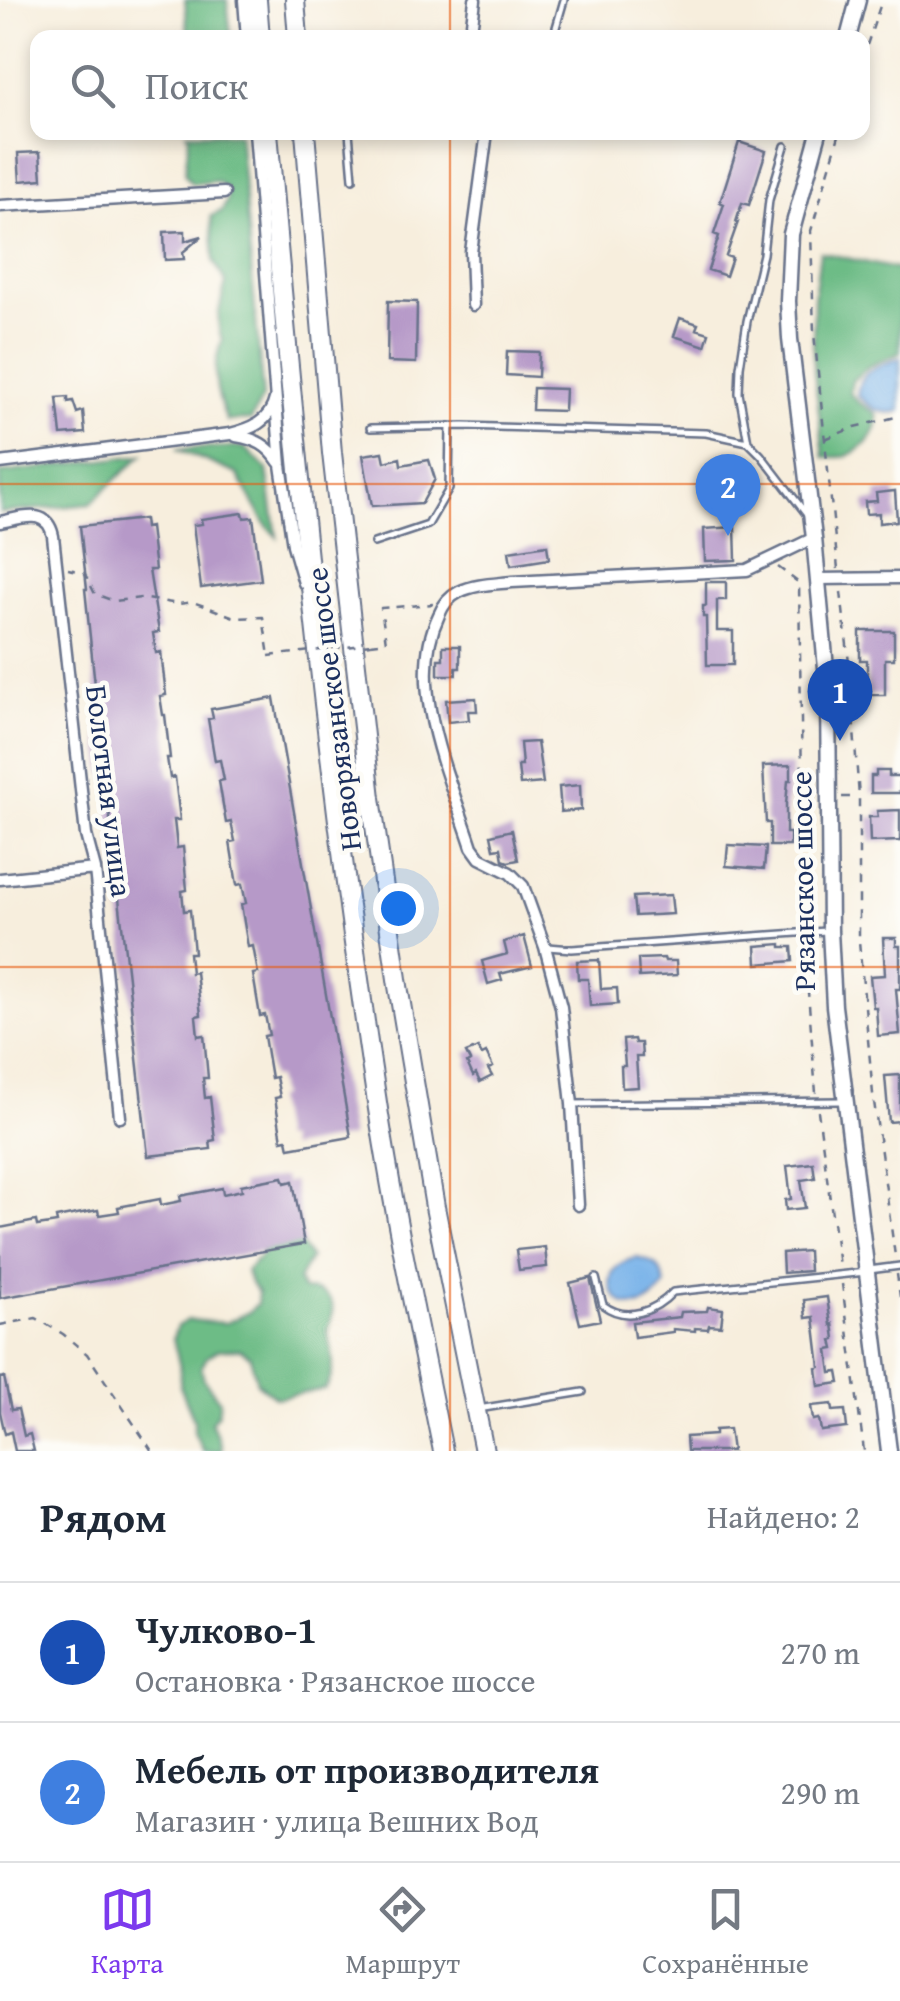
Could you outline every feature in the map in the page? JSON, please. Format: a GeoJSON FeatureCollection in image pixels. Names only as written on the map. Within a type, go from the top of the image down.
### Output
{"type":"FeatureCollection","features":[{"type":"Feature","properties":{"kind":"highway"},"geometry":{"type":"LineString","coordinates":[[257,0],[259,30]]}},
{"type":"Feature","properties":{"kind":"highway"},"geometry":{"type":"LineString","coordinates":[[295,0],[297,30]]}},
{"type":"Feature","properties":{"kind":"highway","name":"Новорязанское шоссе"},"geometry":{"type":"LineString","coordinates":[[269,140],[313,615],[354,943],[378,1112],[443,1451]]}},
{"type":"Feature","properties":{"kind":"highway","name":"Новорязанское шоссе"},"geometry":{"type":"LineString","coordinates":[[306,140],[332,454],[370,798],[434,1207],[484,1451]]}},
{"type":"Feature","properties":{"kind":"main road"},"geometry":{"type":"LineString","coordinates":[[850,30],[858,0]]}},
{"type":"Feature","properties":{"kind":"main road","name":"Рязанское шоссе"},"geometry":{"type":"LineString","coordinates":[[817,140],[791,234],[790,340],[828,690],[834,1006],[866,1271],[892,1443]]}},
{"type":"Feature","properties":{"kind":"street"},"geometry":{"type":"LineString","coordinates":[[244,0],[246,30]]}},
{"type":"Feature","properties":{"kind":"street"},"geometry":{"type":"LineString","coordinates":[[471,30],[475,0]]}},
{"type":"Feature","properties":{"kind":"street"},"geometry":{"type":"LineString","coordinates":[[256,140],[281,465],[293,545],[313,615]]}},
{"type":"Feature","properties":{"kind":"street"},"geometry":{"type":"LineString","coordinates":[[473,306],[472,252],[485,140]]}},
{"type":"Feature","properties":{"kind":"street"},"geometry":{"type":"LineString","coordinates":[[0,206],[224,193]]}},
{"type":"Feature","properties":{"kind":"street"},"geometry":{"type":"LineString","coordinates":[[0,464],[250,429],[273,409],[277,391]]}},
{"type":"Feature","properties":{"kind":"street"},"geometry":{"type":"LineString","coordinates":[[230,434],[252,438],[270,448],[281,465]]}},
{"type":"Feature","properties":{"kind":"street","name":"Болотная улица"},"geometry":{"type":"LineString","coordinates":[[0,522],[33,516],[44,518],[51,526],[86,835],[95,869],[120,1117]]}},
{"type":"Feature","properties":{"kind":"street"},"geometry":{"type":"LineString","coordinates":[[578,1205],[561,1007],[523,886],[480,858],[472,847],[427,698],[426,664],[432,629],[444,603],[458,592],[478,586],[748,570],[814,538]]}},
{"type":"Feature","properties":{"kind":"street"},"geometry":{"type":"LineString","coordinates":[[818,579],[900,578]]}},
{"type":"Feature","properties":{"kind":"street"},"geometry":{"type":"LineString","coordinates":[[0,879],[95,869]]}},
{"type":"Feature","properties":{"kind":"lane"},"geometry":{"type":"LineString","coordinates":[[555,30],[564,0]]}},
{"type":"Feature","properties":{"kind":"lane"},"geometry":{"type":"LineString","coordinates":[[350,140],[353,179]]}},
{"type":"Feature","properties":{"kind":"lane"},"geometry":{"type":"LineString","coordinates":[[748,442],[739,393],[740,366],[746,321],[765,244],[769,200],[785,146]]}},
{"type":"Feature","properties":{"kind":"lane"},"geometry":{"type":"LineString","coordinates":[[370,428],[450,426],[706,433],[748,442],[812,521]]}},
{"type":"Feature","properties":{"kind":"lane"},"geometry":{"type":"LineString","coordinates":[[374,543],[428,525],[449,490],[450,426]]}},
{"type":"Feature","properties":{"kind":"lane"},"geometry":{"type":"LineString","coordinates":[[544,947],[572,949],[830,931]]}},
{"type":"Feature","properties":{"kind":"lane"},"geometry":{"type":"LineString","coordinates":[[572,1104],[844,1101]]}},
{"type":"Feature","properties":{"kind":"lane"},"geometry":{"type":"LineString","coordinates":[[596,1278],[604,1305],[621,1315],[648,1310],[673,1292],[898,1266]]}},
{"type":"Feature","properties":{"kind":"lane"},"geometry":{"type":"LineString","coordinates":[[476,1409],[583,1392]]}},
{"type":"Feature","properties":{"kind":"path"},"geometry":{"type":"LineString","coordinates":[[870,36],[882,0]]}},
{"type":"Feature","properties":{"kind":"path"},"geometry":{"type":"LineString","coordinates":[[838,140],[812,231],[814,334],[849,663],[858,797],[861,960],[873,1094],[900,1297]]}},
{"type":"Feature","properties":{"kind":"path"},"geometry":{"type":"LineString","coordinates":[[825,439],[900,416]]}},
{"type":"Feature","properties":{"kind":"path"},"geometry":{"type":"LineString","coordinates":[[771,559],[799,583],[804,932],[816,1101],[864,1451]]}},
{"type":"Feature","properties":{"kind":"path"},"geometry":{"type":"LineString","coordinates":[[57,564],[84,572],[95,594],[114,601],[141,598],[179,604],[193,602],[237,618],[263,617],[269,656],[386,642],[382,608],[444,603]]}},
{"type":"Feature","properties":{"kind":"path"},"geometry":{"type":"LineString","coordinates":[[801,794],[818,797]]}},
{"type":"Feature","properties":{"kind":"path"},"geometry":{"type":"LineString","coordinates":[[842,797],[858,797]]}},
{"type":"Feature","properties":{"kind":"path"},"geometry":{"type":"LineString","coordinates":[[0,1325],[36,1318],[63,1334],[87,1354],[152,1451]]}},
{"type":"Feature","properties":{"kind":"green space"},"geometry":{"type":"Polygon","coordinates":[[[185,0],[227,0],[230,30],[187,30],[185,0]]]}},
{"type":"Feature","properties":{"kind":"green space"},"geometry":{"type":"Polygon","coordinates":[[[189,140],[240,140],[263,397],[251,420],[227,421],[216,381],[222,340],[219,312],[226,283],[214,262],[211,216],[222,211],[227,189],[217,181],[192,184],[185,174],[189,140]]]}},
{"type":"Feature","properties":{"kind":"green space"},"geometry":{"type":"Polygon","coordinates":[[[820,252],[900,270],[900,353],[869,366],[852,381],[850,393],[877,414],[877,421],[866,444],[840,457],[824,457],[813,362],[814,298],[820,252]]]}},
{"type":"Feature","properties":{"kind":"green space"},"geometry":{"type":"Polygon","coordinates":[[[244,447],[267,469],[277,537],[237,474],[177,449],[244,447]]]}},
{"type":"Feature","properties":{"kind":"green space"},"geometry":{"type":"Polygon","coordinates":[[[142,455],[90,504],[0,513],[0,473],[142,455]]]}},
{"type":"Feature","properties":{"kind":"green space"},"geometry":{"type":"Polygon","coordinates":[[[296,1238],[310,1258],[298,1280],[303,1290],[326,1296],[333,1306],[327,1330],[333,1360],[329,1382],[325,1389],[276,1398],[257,1383],[250,1356],[240,1349],[217,1350],[201,1368],[204,1380],[220,1401],[211,1422],[221,1451],[203,1451],[180,1386],[181,1372],[173,1338],[177,1326],[188,1320],[226,1323],[249,1312],[257,1304],[258,1292],[246,1271],[263,1253],[256,1244],[296,1238]]]}},
{"type":"Feature","properties":{"kind":"water"},"geometry":{"type":"Polygon","coordinates":[[[900,358],[900,411],[878,410],[858,396],[865,375],[900,358]]]}},
{"type":"Feature","properties":{"kind":"water"},"geometry":{"type":"Polygon","coordinates":[[[637,1258],[656,1266],[665,1285],[651,1300],[637,1306],[624,1304],[611,1286],[612,1274],[620,1264],[637,1258]]]}},
{"type":"Feature","properties":{"kind":"building"},"geometry":{"type":"Polygon","coordinates":[[[739,142],[766,151],[749,205],[742,203],[726,256],[732,258],[726,276],[708,270],[719,236],[714,234],[724,204],[720,202],[739,142]]]}},
{"type":"Feature","properties":{"kind":"building"},"geometry":{"type":"Polygon","coordinates":[[[40,152],[42,179],[20,181],[18,153],[40,152]]]}},
{"type":"Feature","properties":{"kind":"building"},"geometry":{"type":"Polygon","coordinates":[[[185,231],[185,241],[202,236],[183,252],[184,259],[165,260],[164,232],[185,231]]]}},
{"type":"Feature","properties":{"kind":"building"},"geometry":{"type":"Polygon","coordinates":[[[388,301],[417,302],[416,363],[387,362],[388,301]]]}},
{"type":"Feature","properties":{"kind":"building"},"geometry":{"type":"Polygon","coordinates":[[[680,318],[709,333],[705,346],[674,336],[680,318]]]}},
{"type":"Feature","properties":{"kind":"building"},"geometry":{"type":"Polygon","coordinates":[[[507,351],[539,352],[538,377],[506,375],[507,351]]]}},
{"type":"Feature","properties":{"kind":"building"},"geometry":{"type":"Polygon","coordinates":[[[533,388],[565,389],[564,411],[532,410],[533,388]]]}},
{"type":"Feature","properties":{"kind":"building"},"geometry":{"type":"Polygon","coordinates":[[[68,397],[77,413],[83,411],[85,433],[61,435],[57,398],[68,397]]]}},
{"type":"Feature","properties":{"kind":"building"},"geometry":{"type":"Polygon","coordinates":[[[383,452],[385,462],[400,458],[401,465],[429,460],[435,479],[422,503],[372,506],[363,455],[383,452]]]}},
{"type":"Feature","properties":{"kind":"building"},"geometry":{"type":"Polygon","coordinates":[[[895,491],[897,521],[879,523],[879,513],[866,514],[865,502],[877,501],[876,493],[895,491]]]}},
{"type":"Feature","properties":{"kind":"building"},"geometry":{"type":"Polygon","coordinates":[[[243,513],[244,518],[253,517],[261,580],[201,588],[193,525],[202,524],[201,519],[243,513]]]}},
{"type":"Feature","properties":{"kind":"building"},"geometry":{"type":"Polygon","coordinates":[[[144,519],[145,528],[150,527],[155,570],[149,570],[159,632],[153,633],[156,653],[161,652],[166,695],[160,696],[167,758],[170,778],[175,777],[180,820],[174,820],[177,848],[183,847],[187,890],[182,891],[184,911],[190,910],[194,953],[189,953],[191,973],[196,972],[201,1015],[196,1016],[198,1036],[204,1035],[208,1078],[203,1078],[205,1098],[210,1097],[215,1140],[210,1141],[211,1149],[148,1156],[96,714],[80,526],[144,519]]]}},
{"type":"Feature","properties":{"kind":"building"},"geometry":{"type":"Polygon","coordinates":[[[735,527],[736,560],[705,561],[704,529],[735,527]]]}},
{"type":"Feature","properties":{"kind":"building"},"geometry":{"type":"Polygon","coordinates":[[[547,545],[549,559],[511,565],[509,551],[547,545]]]}},
{"type":"Feature","properties":{"kind":"building"},"geometry":{"type":"Polygon","coordinates":[[[706,582],[726,582],[726,600],[717,600],[717,631],[733,631],[733,665],[707,665],[703,617],[706,582]]]}},
{"type":"Feature","properties":{"kind":"building"},"geometry":{"type":"Polygon","coordinates":[[[860,631],[894,631],[894,659],[885,659],[885,695],[867,695],[867,660],[860,660],[860,631]]]}},
{"type":"Feature","properties":{"kind":"building"},"geometry":{"type":"Polygon","coordinates":[[[443,646],[460,646],[460,668],[456,668],[456,675],[438,675],[443,646]]]}},
{"type":"Feature","properties":{"kind":"building"},"geometry":{"type":"Polygon","coordinates":[[[274,698],[351,1137],[289,1148],[287,1139],[282,1140],[275,1098],[280,1097],[276,1077],[271,1078],[264,1036],[269,1035],[265,1015],[260,1016],[253,974],[258,973],[253,946],[248,947],[241,904],[246,903],[242,884],[237,885],[230,842],[235,841],[231,822],[226,823],[219,781],[224,780],[220,760],[215,761],[208,719],[213,718],[211,709],[274,698]]]}},
{"type":"Feature","properties":{"kind":"building"},"geometry":{"type":"Polygon","coordinates":[[[476,698],[477,711],[468,711],[469,720],[448,722],[446,700],[476,698]]]}},
{"type":"Feature","properties":{"kind":"building"},"geometry":{"type":"Polygon","coordinates":[[[537,742],[543,783],[520,785],[520,743],[537,742]]]}},
{"type":"Feature","properties":{"kind":"building"},"geometry":{"type":"Polygon","coordinates":[[[791,765],[786,804],[790,846],[770,846],[763,766],[791,765]]]}},
{"type":"Feature","properties":{"kind":"building"},"geometry":{"type":"Polygon","coordinates":[[[876,771],[900,776],[900,793],[871,793],[871,776],[876,776],[876,771]]]}},
{"type":"Feature","properties":{"kind":"building"},"geometry":{"type":"Polygon","coordinates":[[[580,785],[581,810],[561,812],[559,787],[580,785]]]}},
{"type":"Feature","properties":{"kind":"building"},"geometry":{"type":"Polygon","coordinates":[[[900,810],[900,841],[870,842],[869,817],[878,817],[877,811],[900,810]]]}},
{"type":"Feature","properties":{"kind":"building"},"geometry":{"type":"Polygon","coordinates":[[[512,830],[518,860],[508,862],[503,860],[501,848],[494,849],[491,835],[512,830]]]}},
{"type":"Feature","properties":{"kind":"building"},"geometry":{"type":"Polygon","coordinates":[[[728,845],[766,847],[764,869],[726,866],[728,845]]]}},
{"type":"Feature","properties":{"kind":"building"},"geometry":{"type":"Polygon","coordinates":[[[671,895],[673,914],[635,916],[633,897],[671,895]]]}},
{"type":"Feature","properties":{"kind":"building"},"geometry":{"type":"Polygon","coordinates":[[[524,936],[532,966],[500,974],[502,980],[488,984],[482,961],[507,954],[504,942],[524,936]]]}},
{"type":"Feature","properties":{"kind":"building"},"geometry":{"type":"Polygon","coordinates":[[[883,938],[896,938],[896,946],[900,946],[900,989],[896,989],[900,1034],[878,1036],[870,976],[885,975],[883,938]]]}},
{"type":"Feature","properties":{"kind":"building"},"geometry":{"type":"Polygon","coordinates":[[[756,946],[792,947],[793,961],[757,964],[756,946]]]}},
{"type":"Feature","properties":{"kind":"building"},"geometry":{"type":"Polygon","coordinates":[[[638,959],[676,961],[677,975],[639,977],[638,959]]]}},
{"type":"Feature","properties":{"kind":"building"},"geometry":{"type":"Polygon","coordinates":[[[599,960],[601,989],[617,988],[618,1004],[590,1006],[588,979],[578,979],[577,961],[599,960]]]}},
{"type":"Feature","properties":{"kind":"building"},"geometry":{"type":"Polygon","coordinates":[[[623,1040],[641,1043],[642,1057],[636,1057],[638,1087],[622,1088],[623,1040]]]}},
{"type":"Feature","properties":{"kind":"building"},"geometry":{"type":"Polygon","coordinates":[[[478,1048],[482,1055],[486,1053],[493,1067],[488,1069],[492,1076],[480,1082],[476,1074],[473,1076],[466,1053],[478,1048]]]}},
{"type":"Feature","properties":{"kind":"building"},"geometry":{"type":"Polygon","coordinates":[[[900,1075],[900,1121],[889,1122],[885,1076],[900,1075]]]}},
{"type":"Feature","properties":{"kind":"building"},"geometry":{"type":"Polygon","coordinates":[[[813,1163],[815,1178],[801,1180],[805,1208],[786,1210],[785,1200],[791,1199],[787,1166],[813,1163]]]}},
{"type":"Feature","properties":{"kind":"building"},"geometry":{"type":"Polygon","coordinates":[[[283,1177],[285,1183],[293,1181],[304,1244],[0,1298],[0,1228],[36,1221],[37,1226],[57,1223],[56,1218],[98,1210],[99,1215],[119,1212],[118,1207],[160,1199],[161,1205],[181,1201],[180,1196],[222,1188],[223,1194],[242,1190],[241,1185],[283,1177]]]}},
{"type":"Feature","properties":{"kind":"building"},"geometry":{"type":"Polygon","coordinates":[[[545,1247],[547,1267],[519,1270],[516,1250],[545,1247]]]}},
{"type":"Feature","properties":{"kind":"building"},"geometry":{"type":"Polygon","coordinates":[[[808,1251],[809,1271],[783,1273],[782,1253],[808,1251]]]}},
{"type":"Feature","properties":{"kind":"building"},"geometry":{"type":"Polygon","coordinates":[[[590,1278],[600,1320],[580,1324],[570,1283],[590,1278]]]}},
{"type":"Feature","properties":{"kind":"building"},"geometry":{"type":"Polygon","coordinates":[[[827,1297],[835,1339],[834,1349],[828,1350],[831,1373],[838,1372],[840,1383],[819,1386],[814,1317],[806,1318],[804,1300],[827,1297]]]}},
{"type":"Feature","properties":{"kind":"building"},"geometry":{"type":"Polygon","coordinates":[[[708,1307],[723,1309],[721,1326],[709,1325],[708,1329],[695,1331],[673,1329],[634,1337],[632,1322],[680,1317],[681,1312],[707,1311],[708,1307]]]}},
{"type":"Feature","properties":{"kind":"building"},"geometry":{"type":"Polygon","coordinates":[[[4,1377],[11,1410],[18,1409],[24,1436],[30,1434],[34,1451],[15,1451],[11,1432],[5,1434],[0,1412],[0,1378],[4,1377]]]}},
{"type":"Feature","properties":{"kind":"building"},"geometry":{"type":"Polygon","coordinates":[[[832,1404],[833,1411],[845,1410],[847,1428],[821,1431],[819,1419],[813,1420],[811,1406],[832,1404]]]}},
{"type":"Feature","properties":{"kind":"building"},"geometry":{"type":"Polygon","coordinates":[[[729,1429],[732,1451],[687,1451],[686,1437],[715,1435],[715,1430],[729,1429]]]}},
{"type":"Feature","properties":{"kind":"place","name":"Мебель от производителя"},"geometry":{"type":"Point","coordinates":[728,536]}},
{"type":"Feature","properties":{"kind":"place","name":"Чулково-1"},"geometry":{"type":"Point","coordinates":[840,741]}}]}
